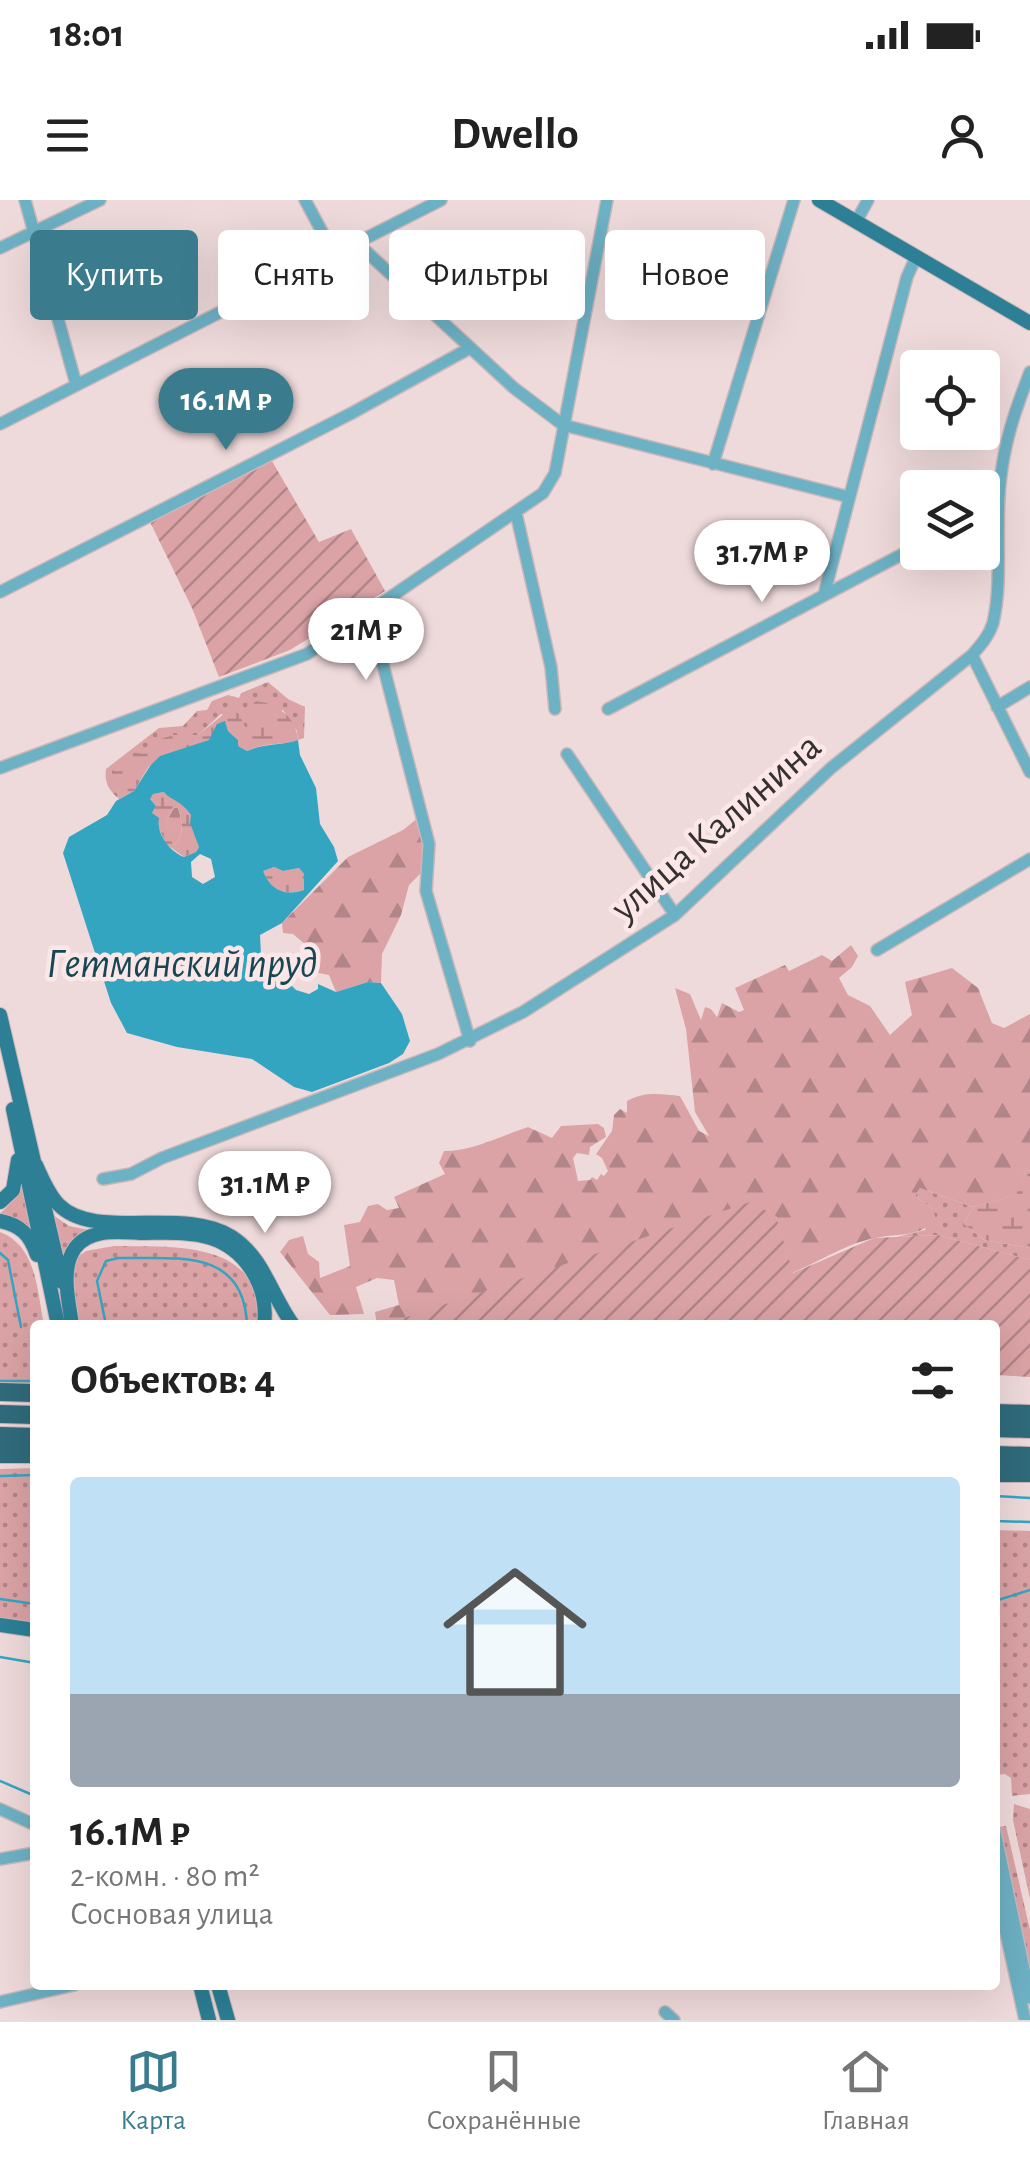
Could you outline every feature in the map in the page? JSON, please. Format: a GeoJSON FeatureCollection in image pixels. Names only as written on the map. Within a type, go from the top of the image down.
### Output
{"type":"FeatureCollection","features":[{"type":"Feature","properties":{"kind":"highway"},"geometry":{"type":"LineString","coordinates":[[0,1392],[30,1393]]}},
{"type":"Feature","properties":{"kind":"highway"},"geometry":{"type":"LineString","coordinates":[[1000,1413],[1030,1414]]}},
{"type":"Feature","properties":{"kind":"highway"},"geometry":{"type":"LineString","coordinates":[[0,1414],[30,1415]]}},
{"type":"Feature","properties":{"kind":"highway"},"geometry":{"type":"LineString","coordinates":[[1000,1428],[1030,1429]]}},
{"type":"Feature","properties":{"kind":"highway"},"geometry":{"type":"LineString","coordinates":[[0,1436],[30,1436]]}},
{"type":"Feature","properties":{"kind":"highway"},"geometry":{"type":"LineString","coordinates":[[0,1456],[30,1455]]}},
{"type":"Feature","properties":{"kind":"highway"},"geometry":{"type":"LineString","coordinates":[[1000,1455],[1030,1456]]}},
{"type":"Feature","properties":{"kind":"highway"},"geometry":{"type":"LineString","coordinates":[[1000,1472],[1030,1473]]}},
{"type":"Feature","properties":{"kind":"main road"},"geometry":{"type":"LineString","coordinates":[[819,200],[1030,324]]}},
{"type":"Feature","properties":{"kind":"main road"},"geometry":{"type":"LineString","coordinates":[[0,1014],[71,1320]]}},
{"type":"Feature","properties":{"kind":"main road"},"geometry":{"type":"LineString","coordinates":[[0,1040],[57,1320]]}},
{"type":"Feature","properties":{"kind":"main road"},"geometry":{"type":"LineString","coordinates":[[0,1202],[13,1190],[18,1174],[9,1090]]}},
{"type":"Feature","properties":{"kind":"main road"},"geometry":{"type":"LineString","coordinates":[[36,1164],[48,1192],[72,1214],[108,1221],[182,1223],[228,1234],[256,1258],[290,1320]]}},
{"type":"Feature","properties":{"kind":"main road"},"geometry":{"type":"LineString","coordinates":[[0,1221],[22,1229],[32,1241],[52,1297]]}},
{"type":"Feature","properties":{"kind":"main road"},"geometry":{"type":"LineString","coordinates":[[71,1320],[66,1273],[70,1259],[76,1247],[106,1232],[196,1235],[223,1244],[241,1256],[255,1274],[263,1296],[264,1320]]}},
{"type":"Feature","properties":{"kind":"main road"},"geometry":{"type":"LineString","coordinates":[[0,1628],[30,1632]]}},
{"type":"Feature","properties":{"kind":"main road"},"geometry":{"type":"LineString","coordinates":[[201,1990],[209,2020]]}},
{"type":"Feature","properties":{"kind":"main road"},"geometry":{"type":"LineString","coordinates":[[220,1990],[228,2020]]}},
{"type":"Feature","properties":{"kind":"street"},"geometry":{"type":"LineString","coordinates":[[26,200],[35,230]]}},
{"type":"Feature","properties":{"kind":"street"},"geometry":{"type":"LineString","coordinates":[[37,230],[100,200]]}},
{"type":"Feature","properties":{"kind":"street"},"geometry":{"type":"LineString","coordinates":[[305,200],[321,230]]}},
{"type":"Feature","properties":{"kind":"street"},"geometry":{"type":"LineString","coordinates":[[369,236],[441,200]]}},
{"type":"Feature","properties":{"kind":"street"},"geometry":{"type":"LineString","coordinates":[[0,768],[294,660],[370,614],[551,484],[606,200]]}},
{"type":"Feature","properties":{"kind":"street"},"geometry":{"type":"LineString","coordinates":[[714,464],[794,200]]}},
{"type":"Feature","properties":{"kind":"street"},"geometry":{"type":"LineString","coordinates":[[856,222],[868,200]]}},
{"type":"Feature","properties":{"kind":"street"},"geometry":{"type":"LineString","coordinates":[[0,248],[30,233]]}},
{"type":"Feature","properties":{"kind":"street"},"geometry":{"type":"LineString","coordinates":[[369,255],[537,408],[563,425],[849,496]]}},
{"type":"Feature","properties":{"kind":"street"},"geometry":{"type":"LineString","coordinates":[[824,595],[907,277],[916,257]]}},
{"type":"Feature","properties":{"kind":"street"},"geometry":{"type":"LineString","coordinates":[[0,424],[218,312]]}},
{"type":"Feature","properties":{"kind":"street"},"geometry":{"type":"LineString","coordinates":[[59,320],[76,384]]}},
{"type":"Feature","properties":{"kind":"street"},"geometry":{"type":"LineString","coordinates":[[0,592],[352,413],[470,348]]}},
{"type":"Feature","properties":{"kind":"street","name":"улица Калинина"},"geometry":{"type":"LineString","coordinates":[[1000,495],[1008,429],[1030,372]]}},
{"type":"Feature","properties":{"kind":"street"},"geometry":{"type":"LineString","coordinates":[[516,512],[556,708]]}},
{"type":"Feature","properties":{"kind":"street"},"geometry":{"type":"LineString","coordinates":[[608,709],[900,555]]}},
{"type":"Feature","properties":{"kind":"street","name":"улица Калинина"},"geometry":{"type":"LineString","coordinates":[[103,1180],[131,1174],[162,1158],[470,1041],[523,1012],[675,915],[831,768],[972,656],[992,624],[995,570]]}},
{"type":"Feature","properties":{"kind":"street"},"geometry":{"type":"LineString","coordinates":[[370,614],[429,844],[426,891],[470,1041]]}},
{"type":"Feature","properties":{"kind":"street"},"geometry":{"type":"LineString","coordinates":[[972,656],[1030,772]]}},
{"type":"Feature","properties":{"kind":"street"},"geometry":{"type":"LineString","coordinates":[[997,706],[1030,687]]}},
{"type":"Feature","properties":{"kind":"street"},"geometry":{"type":"LineString","coordinates":[[568,754],[675,915]]}},
{"type":"Feature","properties":{"kind":"street"},"geometry":{"type":"LineString","coordinates":[[877,950],[1030,859]]}},
{"type":"Feature","properties":{"kind":"street"},"geometry":{"type":"LineString","coordinates":[[0,1809],[30,1822]]}},
{"type":"Feature","properties":{"kind":"street"},"geometry":{"type":"LineString","coordinates":[[0,1860],[30,1854]]}},
{"type":"Feature","properties":{"kind":"street"},"geometry":{"type":"LineString","coordinates":[[1000,1856],[1030,1998]]}},
{"type":"Feature","properties":{"kind":"street"},"geometry":{"type":"LineString","coordinates":[[1000,1906],[1025,2020]]}},
{"type":"Feature","properties":{"kind":"street"},"geometry":{"type":"LineString","coordinates":[[0,2002],[52,1990]]}},
{"type":"Feature","properties":{"kind":"green space"},"geometry":{"type":"Polygon","coordinates":[[[272,461],[319,542],[351,529],[385,591],[290,650],[219,677],[192,608],[150,522],[272,461]]]}},
{"type":"Feature","properties":{"kind":"green space"},"geometry":{"type":"Polygon","coordinates":[[[268,682],[305,707],[304,738],[298,740],[297,731],[283,710],[256,719],[261,729],[245,729],[243,723],[221,714],[198,735],[174,735],[118,788],[119,799],[110,789],[106,769],[159,728],[183,726],[197,711],[207,710],[212,701],[228,695],[239,698],[241,693],[268,682]]]}},
{"type":"Feature","properties":{"kind":"green space"},"geometry":{"type":"Polygon","coordinates":[[[256,701],[284,713],[294,725],[298,740],[247,751],[238,746],[225,722],[209,740],[149,766],[134,791],[119,799],[112,771],[157,740],[198,735],[230,709],[239,714],[246,729],[260,729],[248,709],[256,701]]]}},
{"type":"Feature","properties":{"kind":"green space"},"geometry":{"type":"Polygon","coordinates":[[[164,792],[181,801],[191,815],[199,847],[196,852],[184,857],[166,844],[152,813],[156,806],[150,799],[152,794],[164,792]],[[173,808],[166,822],[175,845],[181,832],[178,808],[173,808]]]}},
{"type":"Feature","properties":{"kind":"green space"},"geometry":{"type":"Polygon","coordinates":[[[173,808],[178,808],[182,827],[175,845],[166,822],[173,808]]]}},
{"type":"Feature","properties":{"kind":"green space"},"geometry":{"type":"Polygon","coordinates":[[[419,817],[427,859],[421,873],[409,885],[401,915],[382,954],[381,983],[368,982],[336,992],[329,975],[308,966],[306,945],[293,934],[283,933],[282,923],[348,857],[403,830],[419,817]]]}},
{"type":"Feature","properties":{"kind":"green space"},"geometry":{"type":"Polygon","coordinates":[[[274,867],[283,871],[299,868],[304,874],[304,890],[290,893],[274,887],[263,871],[274,867]]]}},
{"type":"Feature","properties":{"kind":"green space"},"geometry":{"type":"Polygon","coordinates":[[[851,945],[858,956],[839,978],[848,995],[870,1006],[890,1035],[912,1015],[905,982],[952,968],[978,988],[992,1023],[1004,1028],[1030,1014],[1030,1170],[1025,1172],[1017,1195],[973,1207],[920,1188],[915,1196],[933,1209],[936,1220],[929,1226],[854,1244],[792,1273],[776,1216],[436,1320],[376,1320],[375,1312],[399,1305],[394,1280],[377,1278],[356,1287],[364,1314],[330,1315],[280,1252],[289,1240],[303,1236],[308,1254],[319,1262],[320,1278],[350,1266],[344,1225],[360,1222],[368,1206],[399,1208],[394,1197],[445,1174],[439,1163],[444,1151],[476,1146],[528,1127],[552,1138],[561,1126],[598,1124],[604,1128],[606,1137],[590,1147],[589,1155],[577,1153],[573,1158],[578,1181],[592,1177],[597,1180],[608,1171],[596,1154],[612,1131],[614,1115],[620,1109],[627,1113],[627,1101],[640,1096],[680,1096],[699,1131],[709,1136],[695,1112],[686,1029],[675,988],[690,994],[701,1020],[705,1007],[717,1017],[722,1003],[739,1012],[744,1010],[735,988],[785,965],[789,971],[822,955],[832,961],[851,945]]]}},
{"type":"Feature","properties":{"kind":"green space"},"geometry":{"type":"Polygon","coordinates":[[[1030,1170],[1030,1248],[984,1240],[964,1224],[973,1207],[1016,1195],[1025,1172],[1030,1170]]]}},
{"type":"Feature","properties":{"kind":"green space"},"geometry":{"type":"Polygon","coordinates":[[[25,1183],[34,1236],[0,1219],[0,1213],[25,1183]]]}},
{"type":"Feature","properties":{"kind":"green space"},"geometry":{"type":"Polygon","coordinates":[[[920,1188],[973,1207],[964,1224],[984,1240],[1030,1248],[1030,1260],[938,1235],[897,1237],[925,1230],[933,1209],[915,1196],[920,1188]]]}},
{"type":"Feature","properties":{"kind":"green space"},"geometry":{"type":"Polygon","coordinates":[[[750,1202],[776,1216],[793,1273],[874,1238],[938,1235],[1030,1260],[1030,1377],[1000,1375],[1000,1320],[398,1320],[750,1202]]]}},
{"type":"Feature","properties":{"kind":"green space"},"geometry":{"type":"Polygon","coordinates":[[[50,1213],[69,1226],[89,1230],[60,1265],[50,1213]]]}},
{"type":"Feature","properties":{"kind":"green space"},"geometry":{"type":"Polygon","coordinates":[[[0,1232],[22,1248],[28,1259],[43,1320],[30,1320],[30,1390],[0,1389],[0,1232]]]}},
{"type":"Feature","properties":{"kind":"green space"},"geometry":{"type":"Polygon","coordinates":[[[114,1246],[162,1247],[211,1254],[231,1262],[247,1277],[256,1297],[258,1320],[76,1320],[72,1283],[75,1259],[86,1251],[114,1246]]]}},
{"type":"Feature","properties":{"kind":"green space"},"geometry":{"type":"Polygon","coordinates":[[[30,1468],[30,1624],[0,1620],[0,1469],[30,1468]]]}},
{"type":"Feature","properties":{"kind":"green space"},"geometry":{"type":"Polygon","coordinates":[[[1000,1530],[1030,1531],[1030,1794],[1012,1796],[1011,1778],[1000,1774],[1000,1530]]]}},
{"type":"Feature","properties":{"kind":"green space"},"geometry":{"type":"Polygon","coordinates":[[[1014,1804],[1030,1809],[1030,1899],[1013,1820],[1014,1804]]]}},
{"type":"Feature","properties":{"kind":"green space"},"geometry":{"type":"Polygon","coordinates":[[[1006,1826],[1030,1930],[1030,1973],[1000,1832],[1000,1827],[1006,1826]]]}},
{"type":"Feature","properties":{"kind":"water","name":"Гетманский пруд"},"geometry":{"type":"Polygon","coordinates":[[[225,721],[238,746],[247,751],[298,740],[300,755],[316,788],[320,824],[338,861],[282,923],[260,935],[261,955],[296,990],[309,994],[318,989],[318,984],[336,992],[368,982],[381,983],[402,1014],[410,1041],[403,1054],[389,1063],[312,1092],[294,1087],[252,1059],[177,1047],[127,1033],[111,1003],[63,853],[69,837],[107,815],[116,801],[134,791],[160,756],[209,740],[217,724],[225,721]],[[164,792],[153,794],[150,799],[156,806],[152,813],[159,818],[165,841],[184,857],[199,847],[191,815],[164,792]],[[200,854],[191,862],[192,877],[203,884],[215,877],[211,859],[200,854]],[[274,867],[263,871],[279,890],[304,890],[304,874],[299,868],[283,871],[274,867]]]}},
{"type":"Feature","properties":{"kind":"waterway"},"geometry":{"type":"LineString","coordinates":[[0,1253],[8,1260],[21,1327]]}},
{"type":"Feature","properties":{"kind":"waterway"},"geometry":{"type":"LineString","coordinates":[[105,1320],[97,1281],[106,1261],[118,1258],[184,1259],[220,1270],[234,1282],[243,1300],[246,1320]]}},
{"type":"Feature","properties":{"kind":"waterway"},"geometry":{"type":"LineString","coordinates":[[0,1381],[30,1381]]}},
{"type":"Feature","properties":{"kind":"waterway"},"geometry":{"type":"LineString","coordinates":[[0,1476],[30,1475]]}},
{"type":"Feature","properties":{"kind":"waterway"},"geometry":{"type":"LineString","coordinates":[[1000,1496],[1030,1498]]}},
{"type":"Feature","properties":{"kind":"waterway"},"geometry":{"type":"LineString","coordinates":[[1000,1521],[1030,1522]]}},
{"type":"Feature","properties":{"kind":"waterway"},"geometry":{"type":"LineString","coordinates":[[1000,1599],[1030,1590]]}},
{"type":"Feature","properties":{"kind":"waterway"},"geometry":{"type":"LineString","coordinates":[[0,1599],[30,1603]]}},
{"type":"Feature","properties":{"kind":"waterway"},"geometry":{"type":"LineString","coordinates":[[0,1657],[30,1662]]}},
{"type":"Feature","properties":{"kind":"waterway"},"geometry":{"type":"LineString","coordinates":[[0,1781],[30,1794]]}}]}
